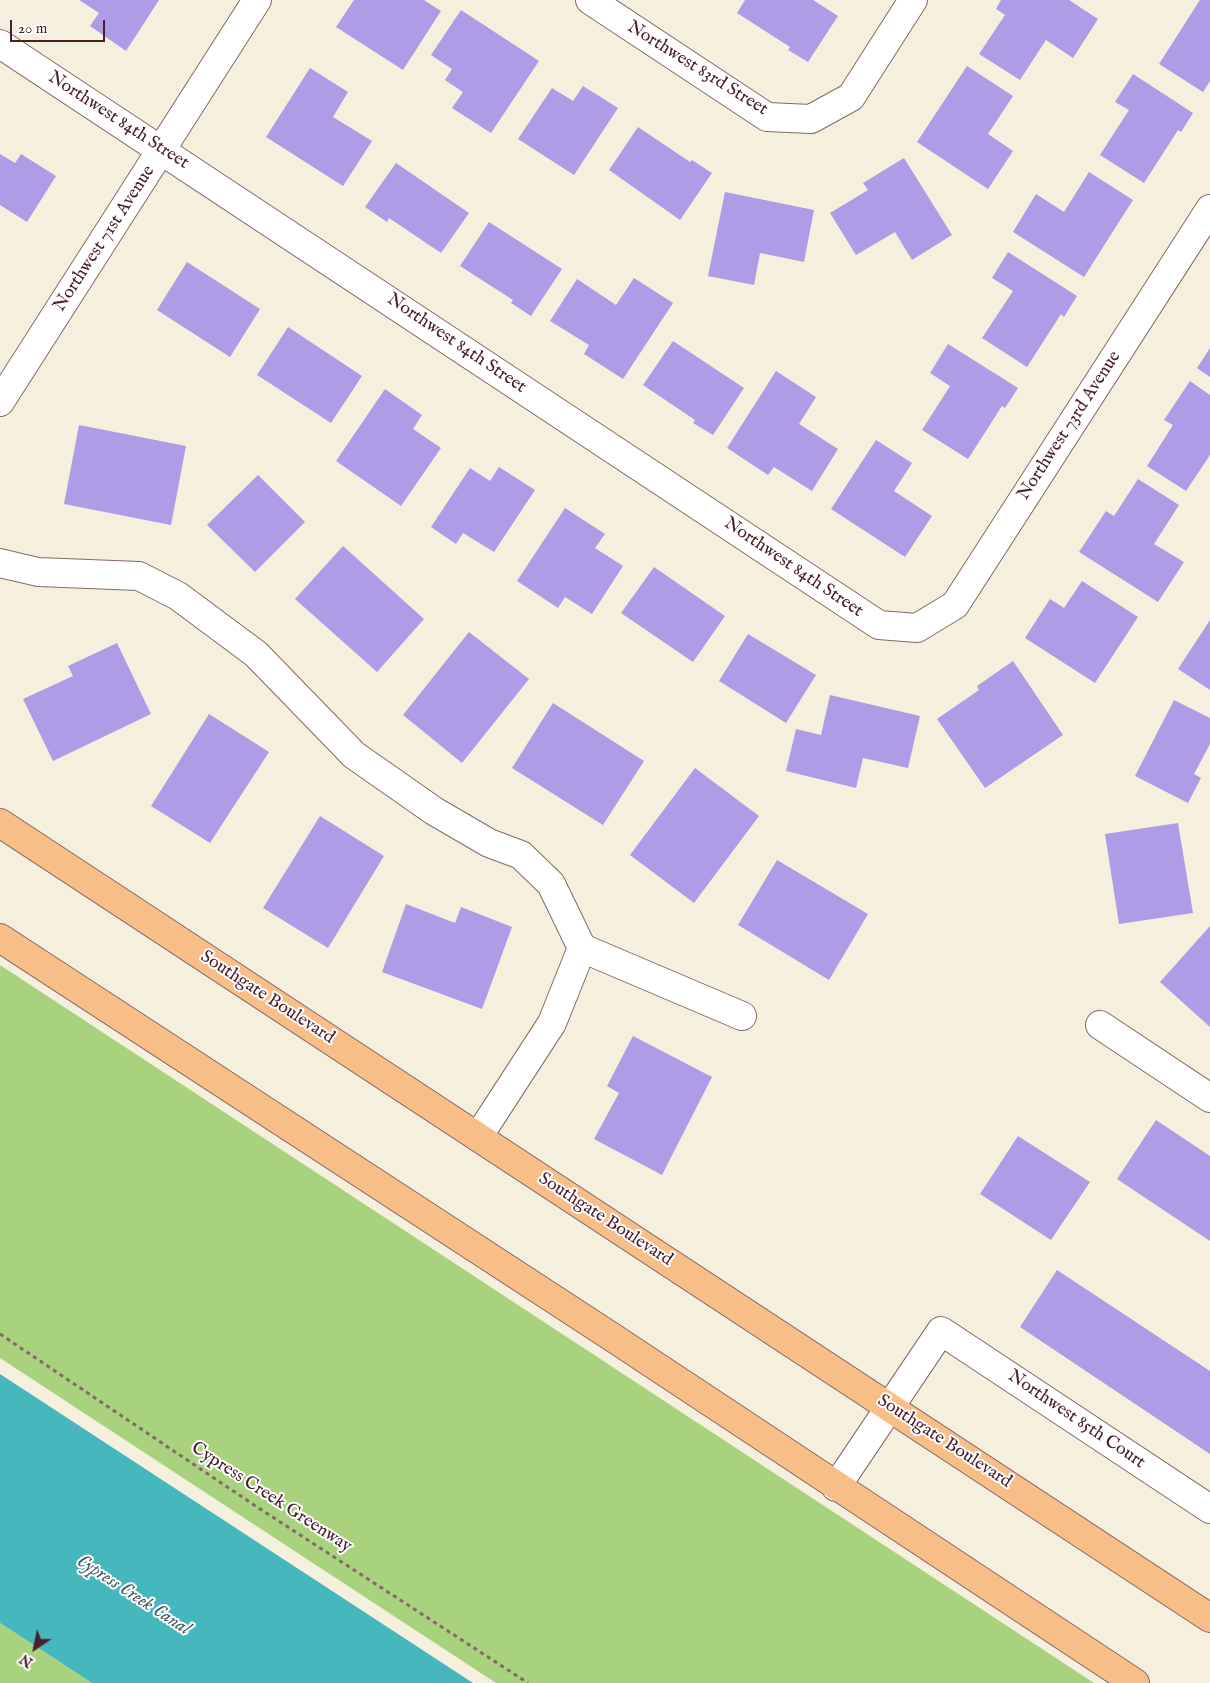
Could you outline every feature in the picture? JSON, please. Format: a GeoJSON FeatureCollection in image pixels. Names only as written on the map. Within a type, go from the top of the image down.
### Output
{"type":"FeatureCollection","features":[{"type":"Feature","properties":{"kind":"main road","name":"Southgate Boulevard"},"geometry":{"type":"LineString","coordinates":[[0,823],[1210,1618]]}},
{"type":"Feature","properties":{"kind":"main road"},"geometry":{"type":"LineString","coordinates":[[0,938],[614,1339],[1134,1683]]}},
{"type":"Feature","properties":{"kind":"street","name":"Northwest 71st Avenue"},"geometry":{"type":"LineString","coordinates":[[0,402],[257,0]]}},
{"type":"Feature","properties":{"kind":"street","name":"Northwest 83rd Street"},"geometry":{"type":"LineString","coordinates":[[590,0],[767,116],[811,119],[850,97],[913,0]]}},
{"type":"Feature","properties":{"kind":"street","name":"Northwest 84th Street"},"geometry":{"type":"LineString","coordinates":[[0,44],[879,625],[917,628]]}},
{"type":"Feature","properties":{"kind":"street","name":"Northwest 73rd Avenue"},"geometry":{"type":"LineString","coordinates":[[917,628],[954,605],[1210,209]]}},
{"type":"Feature","properties":{"kind":"street"},"geometry":{"type":"LineString","coordinates":[[0,563],[38,572],[139,576],[178,596],[256,654],[354,755],[434,811],[489,842],[521,855],[550,884],[582,948],[742,1016]]}},
{"type":"Feature","properties":{"kind":"street"},"geometry":{"type":"LineString","coordinates":[[478,1137],[552,1023],[582,948]]}},
{"type":"Feature","properties":{"kind":"street"},"geometry":{"type":"LineString","coordinates":[[1100,1025],[1210,1098]]}},
{"type":"Feature","properties":{"kind":"street","name":"Northwest 85th Court"},"geometry":{"type":"LineString","coordinates":[[890,1407],[941,1331],[1210,1510]]}},
{"type":"Feature","properties":{"kind":"street"},"geometry":{"type":"LineString","coordinates":[[836,1487],[890,1407]]}},
{"type":"Feature","properties":{"kind":"path","name":"Cypress Creek Greenway"},"geometry":{"type":"LineString","coordinates":[[0,1334],[262,1510],[528,1683]]}},
{"type":"Feature","properties":{"kind":"green space"},"geometry":{"type":"Polygon","coordinates":[[[0,965],[1094,1683],[496,1683],[0,1358],[0,965]]]}},
{"type":"Feature","properties":{"kind":"green space"},"geometry":{"type":"Polygon","coordinates":[[[0,1623],[12,1631],[92,1683],[0,1683],[0,1623]]]}},
{"type":"Feature","properties":{"kind":"water","name":"Cypress Creek Canal"},"geometry":{"type":"Polygon","coordinates":[[[0,1374],[473,1683],[92,1683],[0,1623],[0,1374]]]}},
{"type":"Feature","properties":{"kind":"building"},"geometry":{"type":"Polygon","coordinates":[[[79,0],[159,0],[126,51],[90,26],[99,13],[79,0]]]}},
{"type":"Feature","properties":{"kind":"building"},"geometry":{"type":"Polygon","coordinates":[[[354,0],[424,0],[441,11],[403,70],[336,27],[354,0]]]}},
{"type":"Feature","properties":{"kind":"building"},"geometry":{"type":"Polygon","coordinates":[[[745,0],[813,0],[838,16],[808,62],[788,50],[790,47],[737,13],[745,0]]]}},
{"type":"Feature","properties":{"kind":"building"},"geometry":{"type":"Polygon","coordinates":[[[1001,0],[1069,0],[1098,19],[1073,58],[1046,40],[1020,80],[979,54],[1005,15],[996,9],[1001,0]]]}},
{"type":"Feature","properties":{"kind":"building"},"geometry":{"type":"Polygon","coordinates":[[[1200,0],[1210,0],[1210,81],[1203,92],[1159,64],[1200,0]]]}},
{"type":"Feature","properties":{"kind":"building"},"geometry":{"type":"Polygon","coordinates":[[[461,10],[539,61],[491,133],[452,108],[463,92],[445,80],[452,69],[431,55],[461,10]]]}},
{"type":"Feature","properties":{"kind":"building"},"geometry":{"type":"Polygon","coordinates":[[[967,66],[1013,96],[988,134],[1013,151],[988,189],[917,142],[967,66]]]}},
{"type":"Feature","properties":{"kind":"building"},"geometry":{"type":"Polygon","coordinates":[[[310,68],[348,92],[333,117],[372,141],[343,186],[266,137],[310,68]]]}},
{"type":"Feature","properties":{"kind":"building"},"geometry":{"type":"Polygon","coordinates":[[[1133,74],[1193,113],[1181,132],[1178,130],[1144,183],[1100,155],[1129,110],[1115,102],[1133,74]]]}},
{"type":"Feature","properties":{"kind":"building"},"geometry":{"type":"Polygon","coordinates":[[[583,86],[618,108],[574,175],[518,139],[552,88],[573,101],[583,86]]]}},
{"type":"Feature","properties":{"kind":"building"},"geometry":{"type":"Polygon","coordinates":[[[638,127],[690,162],[692,160],[712,173],[680,220],[609,170],[638,127]]]}},
{"type":"Feature","properties":{"kind":"building"},"geometry":{"type":"Polygon","coordinates":[[[0,154],[15,163],[21,154],[56,176],[27,222],[0,205],[0,154]]]}},
{"type":"Feature","properties":{"kind":"building"},"geometry":{"type":"Polygon","coordinates":[[[904,158],[952,235],[912,260],[895,232],[856,255],[830,213],[868,190],[863,183],[904,158]]]}},
{"type":"Feature","properties":{"kind":"building"},"geometry":{"type":"Polygon","coordinates":[[[396,163],[469,213],[441,253],[389,218],[387,222],[365,207],[396,163]]]}},
{"type":"Feature","properties":{"kind":"building"},"geometry":{"type":"Polygon","coordinates":[[[1089,172],[1133,200],[1084,277],[1013,232],[1036,194],[1064,212],[1089,172]]]}},
{"type":"Feature","properties":{"kind":"building"},"geometry":{"type":"Polygon","coordinates":[[[725,192],[814,210],[804,262],[760,253],[754,285],[708,276],[725,192]]]}},
{"type":"Feature","properties":{"kind":"building"},"geometry":{"type":"Polygon","coordinates":[[[489,222],[562,269],[531,316],[511,303],[513,300],[460,266],[489,222]]]}},
{"type":"Feature","properties":{"kind":"building"},"geometry":{"type":"Polygon","coordinates":[[[1008,252],[1077,296],[1064,317],[1061,314],[1027,367],[982,338],[1013,291],[992,278],[1008,252]]]}},
{"type":"Feature","properties":{"kind":"building"},"geometry":{"type":"Polygon","coordinates":[[[187,262],[260,309],[230,357],[157,310],[187,262]]]}},
{"type":"Feature","properties":{"kind":"building"},"geometry":{"type":"Polygon","coordinates":[[[634,278],[673,303],[623,379],[584,354],[589,345],[550,321],[577,279],[616,305],[634,278]]]}},
{"type":"Feature","properties":{"kind":"building"},"geometry":{"type":"Polygon","coordinates":[[[288,327],[362,376],[331,423],[257,375],[288,327]]]}},
{"type":"Feature","properties":{"kind":"building"},"geometry":{"type":"Polygon","coordinates":[[[673,341],[744,388],[713,435],[693,423],[695,420],[643,385],[673,341]]]}},
{"type":"Feature","properties":{"kind":"building"},"geometry":{"type":"Polygon","coordinates":[[[948,344],[1018,388],[1005,408],[1002,406],[968,459],[922,430],[950,386],[930,373],[948,344]]]}},
{"type":"Feature","properties":{"kind":"building"},"geometry":{"type":"Polygon","coordinates":[[[1210,348],[1210,377],[1197,368],[1210,348]]]}},
{"type":"Feature","properties":{"kind":"building"},"geometry":{"type":"Polygon","coordinates":[[[776,371],[816,397],[799,424],[838,449],[812,491],[774,467],[768,475],[727,448],[776,371]]]}},
{"type":"Feature","properties":{"kind":"building"},"geometry":{"type":"Polygon","coordinates":[[[1190,381],[1210,395],[1210,455],[1186,491],[1147,466],[1173,425],[1164,420],[1190,381]]]}},
{"type":"Feature","properties":{"kind":"building"},"geometry":{"type":"Polygon","coordinates":[[[385,389],[422,415],[413,429],[441,448],[401,506],[336,461],[385,389]]]}},
{"type":"Feature","properties":{"kind":"building"},"geometry":{"type":"Polygon","coordinates":[[[79,425],[186,446],[171,525],[64,504],[79,425]]]}},
{"type":"Feature","properties":{"kind":"building"},"geometry":{"type":"Polygon","coordinates":[[[876,440],[912,463],[894,491],[932,516],[905,557],[831,509],[876,440]]]}},
{"type":"Feature","properties":{"kind":"building"},"geometry":{"type":"Polygon","coordinates":[[[499,467],[535,490],[494,552],[463,533],[456,544],[431,527],[470,468],[490,481],[499,467]]]}},
{"type":"Feature","properties":{"kind":"building"},"geometry":{"type":"Polygon","coordinates":[[[258,475],[305,522],[255,572],[207,525],[258,475]]]}},
{"type":"Feature","properties":{"kind":"building"},"geometry":{"type":"Polygon","coordinates":[[[1138,479],[1179,505],[1154,544],[1184,562],[1158,602],[1079,552],[1106,511],[1114,516],[1138,479]]]}},
{"type":"Feature","properties":{"kind":"building"},"geometry":{"type":"Polygon","coordinates":[[[565,508],[605,534],[595,548],[623,566],[592,614],[565,597],[558,608],[517,581],[565,508]]]}},
{"type":"Feature","properties":{"kind":"building"},"geometry":{"type":"Polygon","coordinates":[[[343,546],[424,619],[377,672],[295,599],[343,546]]]}},
{"type":"Feature","properties":{"kind":"building"},"geometry":{"type":"Polygon","coordinates":[[[654,567],[725,616],[693,662],[621,613],[654,567]]]}},
{"type":"Feature","properties":{"kind":"building"},"geometry":{"type":"Polygon","coordinates":[[[1082,581],[1138,617],[1095,683],[1025,638],[1050,599],[1064,608],[1082,581]]]}},
{"type":"Feature","properties":{"kind":"building"},"geometry":{"type":"Polygon","coordinates":[[[1210,620],[1210,690],[1178,669],[1210,620]]]}},
{"type":"Feature","properties":{"kind":"building"},"geometry":{"type":"Polygon","coordinates":[[[469,632],[529,679],[462,763],[403,715],[469,632]]]}},
{"type":"Feature","properties":{"kind":"building"},"geometry":{"type":"Polygon","coordinates":[[[748,634],[816,675],[786,723],[719,681],[748,634]]]}},
{"type":"Feature","properties":{"kind":"building"},"geometry":{"type":"Polygon","coordinates":[[[117,643],[151,714],[53,761],[23,699],[73,676],[68,666],[117,643]]]}},
{"type":"Feature","properties":{"kind":"building"},"geometry":{"type":"Polygon","coordinates":[[[1013,661],[1063,735],[985,788],[937,719],[979,690],[977,686],[1013,661]]]}},
{"type":"Feature","properties":{"kind":"building"},"geometry":{"type":"Polygon","coordinates":[[[830,695],[920,716],[908,768],[863,758],[856,788],[786,771],[796,729],[821,735],[830,695]]]}},
{"type":"Feature","properties":{"kind":"building"},"geometry":{"type":"Polygon","coordinates":[[[1174,700],[1210,718],[1210,744],[1194,774],[1201,778],[1188,803],[1135,776],[1174,700]]]}},
{"type":"Feature","properties":{"kind":"building"},"geometry":{"type":"Polygon","coordinates":[[[553,703],[644,761],[603,825],[512,768],[553,703]]]}},
{"type":"Feature","properties":{"kind":"building"},"geometry":{"type":"Polygon","coordinates":[[[209,714],[269,752],[210,843],[151,806],[209,714]]]}},
{"type":"Feature","properties":{"kind":"building"},"geometry":{"type":"Polygon","coordinates":[[[695,768],[759,816],[694,903],[630,855],[695,768]]]}},
{"type":"Feature","properties":{"kind":"building"},"geometry":{"type":"Polygon","coordinates":[[[320,816],[384,856],[328,948],[263,908],[320,816]]]}},
{"type":"Feature","properties":{"kind":"building"},"geometry":{"type":"Polygon","coordinates":[[[1178,823],[1193,913],[1119,924],[1105,834],[1178,823]]]}},
{"type":"Feature","properties":{"kind":"building"},"geometry":{"type":"Polygon","coordinates":[[[777,860],[868,914],[829,980],[738,925],[777,860]]]}},
{"type":"Feature","properties":{"kind":"building"},"geometry":{"type":"Polygon","coordinates":[[[406,904],[455,923],[461,907],[512,927],[482,1009],[382,972],[406,904]]]}},
{"type":"Feature","properties":{"kind":"building"},"geometry":{"type":"Polygon","coordinates":[[[1210,926],[1210,1027],[1160,982],[1210,926]]]}},
{"type":"Feature","properties":{"kind":"building"},"geometry":{"type":"Polygon","coordinates":[[[633,1036],[712,1077],[662,1175],[594,1139],[619,1093],[607,1086],[633,1036]]]}},
{"type":"Feature","properties":{"kind":"building"},"geometry":{"type":"Polygon","coordinates":[[[1156,1120],[1210,1156],[1210,1241],[1117,1179],[1156,1120]]]}},
{"type":"Feature","properties":{"kind":"building"},"geometry":{"type":"Polygon","coordinates":[[[1018,1136],[1090,1182],[1051,1240],[980,1194],[1018,1136]]]}},
{"type":"Feature","properties":{"kind":"building"},"geometry":{"type":"Polygon","coordinates":[[[1057,1270],[1210,1371],[1210,1454],[1020,1327],[1057,1270]]]}}]}
